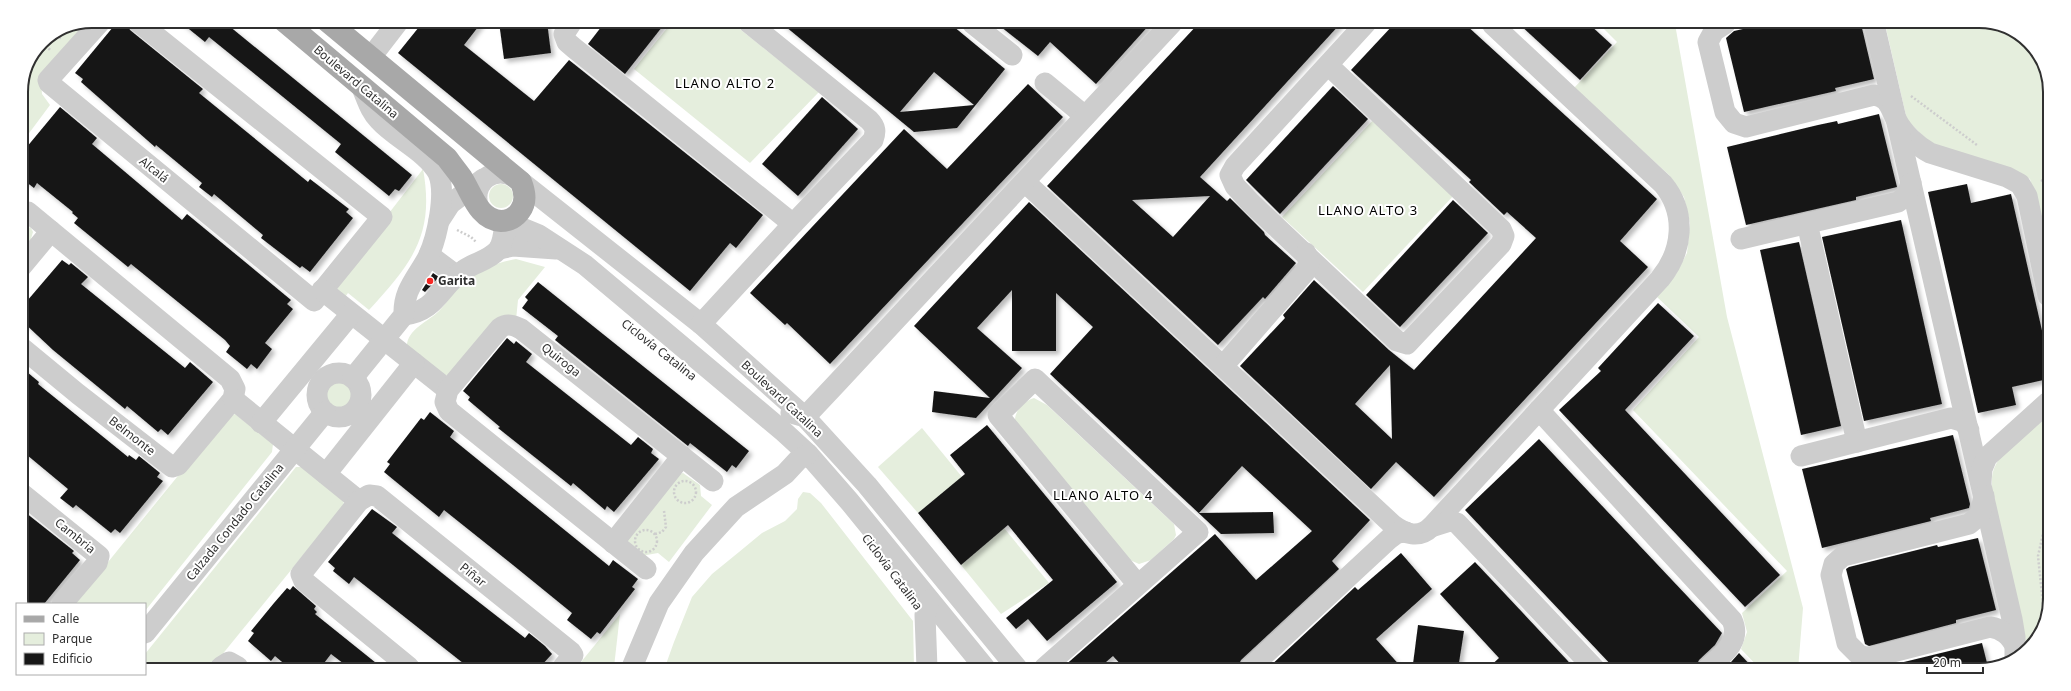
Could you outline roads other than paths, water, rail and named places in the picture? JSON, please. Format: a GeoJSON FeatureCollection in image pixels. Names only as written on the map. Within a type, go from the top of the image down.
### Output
{"type":"FeatureCollection","features":[{"type":"Feature","properties":{"kind":"main road","name":"Boulevard Catalina"},"geometry":{"type":"LineString","coordinates":[[292,28],[362,88],[429,142],[447,158],[477,191]]}},
{"type":"Feature","properties":{"kind":"main road"},"geometry":{"type":"LineString","coordinates":[[334,28],[515,176],[521,182],[525,198],[523,206],[512,218],[505,221],[489,218],[483,213],[477,191]]}},
{"type":"Feature","properties":{"kind":"street","name":"Alcalá"},"geometry":{"type":"LineString","coordinates":[[95,28],[48,80],[49,83],[314,301],[382,217],[146,28]]}},
{"type":"Feature","properties":{"kind":"street"},"geometry":{"type":"LineString","coordinates":[[371,57],[393,28]]}},
{"type":"Feature","properties":{"kind":"street"},"geometry":{"type":"LineString","coordinates":[[568,28],[564,34],[567,42],[793,224]]}},
{"type":"Feature","properties":{"kind":"street"},"geometry":{"type":"LineString","coordinates":[[701,324],[873,140],[876,132],[874,124],[755,28]]}},
{"type":"Feature","properties":{"kind":"street"},"geometry":{"type":"LineString","coordinates":[[978,28],[1012,55]]}},
{"type":"Feature","properties":{"kind":"street"},"geometry":{"type":"LineString","coordinates":[[693,355],[709,357],[719,362],[777,409],[805,417],[1026,183],[1084,116],[1167,28]]}},
{"type":"Feature","properties":{"kind":"street"},"geometry":{"type":"LineString","coordinates":[[1328,65],[1501,229],[1504,236],[1501,244],[1407,344],[1397,341],[1240,193],[1230,175],[1235,166],[1361,28]]}},
{"type":"Feature","properties":{"kind":"street"},"geometry":{"type":"LineString","coordinates":[[1255,663],[1389,539],[1398,533],[1422,533],[1431,527],[1666,272],[1673,259],[1678,243],[1679,215],[1671,194],[1655,175],[1496,28]]}},
{"type":"Feature","properties":{"kind":"street"},"geometry":{"type":"LineString","coordinates":[[1719,28],[1714,31],[1708,42],[1725,112],[1731,121],[1737,125],[1746,127],[1874,95],[1882,97],[1888,102],[1896,119],[1917,144],[1930,153],[2007,177],[2020,184],[2026,196],[2043,273]]}},
{"type":"Feature","properties":{"kind":"street"},"geometry":{"type":"LineString","coordinates":[[1875,28],[1969,430],[2013,625],[2016,651]]}},
{"type":"Feature","properties":{"kind":"street"},"geometry":{"type":"LineString","coordinates":[[1045,83],[1084,116]]}},
{"type":"Feature","properties":{"kind":"street"},"geometry":{"type":"LineString","coordinates":[[353,378],[404,315],[403,303],[406,293],[426,261],[438,222],[441,196],[440,180],[434,167],[379,120],[370,110],[362,88]]}},
{"type":"Feature","properties":{"kind":"street"},"geometry":{"type":"LineString","coordinates":[[438,222],[450,204],[477,191],[499,172],[508,173],[515,176]]}},
{"type":"Feature","properties":{"kind":"street","name":"Boulevard Catalina"},"geometry":{"type":"LineString","coordinates":[[515,176],[545,202],[701,324],[805,417],[867,485],[1013,663]]}},
{"type":"Feature","properties":{"kind":"street"},"geometry":{"type":"LineString","coordinates":[[1026,183],[1393,525],[1406,532]]}},
{"type":"Feature","properties":{"kind":"street"},"geometry":{"type":"LineString","coordinates":[[1741,239],[1898,202],[1907,195],[1911,183]]}},
{"type":"Feature","properties":{"kind":"street"},"geometry":{"type":"LineString","coordinates":[[28,212],[230,379],[236,389],[233,400],[359,501],[304,568],[301,574],[302,578],[404,663]]}},
{"type":"Feature","properties":{"kind":"street"},"geometry":{"type":"LineString","coordinates":[[495,252],[503,240],[505,221]]}},
{"type":"Feature","properties":{"kind":"street","name":"Boulevard Catalina"},"geometry":{"type":"LineString","coordinates":[[505,221],[539,235],[564,251],[632,303],[808,454],[849,501],[981,663]]}},
{"type":"Feature","properties":{"kind":"street"},"geometry":{"type":"LineString","coordinates":[[1807,224],[1858,442]]}},
{"type":"Feature","properties":{"kind":"street"},"geometry":{"type":"LineString","coordinates":[[28,259],[51,231]]}},
{"type":"Feature","properties":{"kind":"street"},"geometry":{"type":"LineString","coordinates":[[404,315],[415,314],[428,306],[464,269],[495,252],[513,246],[532,246],[564,251]]}},
{"type":"Feature","properties":{"kind":"street"},"geometry":{"type":"LineString","coordinates":[[1223,366],[1305,272],[1309,263],[1306,254]]}},
{"type":"Feature","properties":{"kind":"street"},"geometry":{"type":"LineString","coordinates":[[426,261],[452,281]]}},
{"type":"Feature","properties":{"kind":"street"},"geometry":{"type":"LineString","coordinates":[[322,290],[448,390],[445,402],[449,411],[646,569]]}},
{"type":"Feature","properties":{"kind":"street"},"geometry":{"type":"LineString","coordinates":[[262,423],[351,314]]}},
{"type":"Feature","properties":{"kind":"street","name":"Quiroga"},"geometry":{"type":"LineString","coordinates":[[448,390],[500,328],[505,325],[514,325],[682,456],[713,482]]}},
{"type":"Feature","properties":{"kind":"street","name":"Belmonte"},"geometry":{"type":"LineString","coordinates":[[28,353],[78,394],[172,467],[178,465],[233,400]]}},
{"type":"Feature","properties":{"kind":"street"},"geometry":{"type":"LineString","coordinates":[[326,474],[414,363]]}},
{"type":"Feature","properties":{"kind":"street"},"geometry":{"type":"LineString","coordinates":[[340,373],[353,378],[360,389],[361,396],[356,409],[350,414],[343,416],[336,416],[325,412],[318,403],[317,395],[322,381],[327,376],[340,373]]}},
{"type":"Feature","properties":{"kind":"street"},"geometry":{"type":"LineString","coordinates":[[1050,663],[1138,585],[1198,532],[1035,379],[998,415],[1138,585]]}},
{"type":"Feature","properties":{"kind":"street"},"geometry":{"type":"LineString","coordinates":[[2016,651],[2008,634],[2002,630],[1990,628],[1869,658],[1859,655],[1847,643],[1831,575],[1834,564],[1843,556],[1969,524],[1980,515],[1982,469],[1987,457],[2043,407]]}},
{"type":"Feature","properties":{"kind":"street"},"geometry":{"type":"LineString","coordinates":[[1539,410],[1732,620],[1735,626],[1735,640],[1730,648],[1715,663]]}},
{"type":"Feature","properties":{"kind":"street","name":"Calzada Condado Catalina"},"geometry":{"type":"LineString","coordinates":[[146,632],[325,412]]}},
{"type":"Feature","properties":{"kind":"street"},"geometry":{"type":"LineString","coordinates":[[1801,456],[1951,418],[1964,422],[1969,430]]}},
{"type":"Feature","properties":{"kind":"street"},"geometry":{"type":"LineString","coordinates":[[634,663],[659,603],[694,553],[736,507],[785,474],[798,460],[808,454]]}},
{"type":"Feature","properties":{"kind":"street"},"geometry":{"type":"LineString","coordinates":[[613,543],[682,456]]}},
{"type":"Feature","properties":{"kind":"street","name":"Piñar"},"geometry":{"type":"LineString","coordinates":[[359,501],[369,495],[377,496],[571,652],[571,657],[566,663]]}},
{"type":"Feature","properties":{"kind":"street","name":"Cambria"},"geometry":{"type":"LineString","coordinates":[[28,499],[99,556],[97,563],[63,603]]}},
{"type":"Feature","properties":{"kind":"street"},"geometry":{"type":"LineString","coordinates":[[1431,527],[1450,521],[1457,523],[1589,663]]}},
{"type":"Feature","properties":{"kind":"street"},"geometry":{"type":"LineString","coordinates":[[927,663],[925,615],[930,600]]}},
{"type":"Feature","properties":{"kind":"place","name":"Garita"},"geometry":{"type":"Point","coordinates":[430,281]}},
{"type":"Feature","properties":{"kind":"district","name":"LLANO ALTO 2"},"geometry":{"type":"Point","coordinates":[725,83]}},
{"type":"Feature","properties":{"kind":"district","name":"LLANO ALTO 3"},"geometry":{"type":"Point","coordinates":[1368,210]}},
{"type":"Feature","properties":{"kind":"district","name":"LLANO ALTO 4"},"geometry":{"type":"Point","coordinates":[1103,495]}}]}
